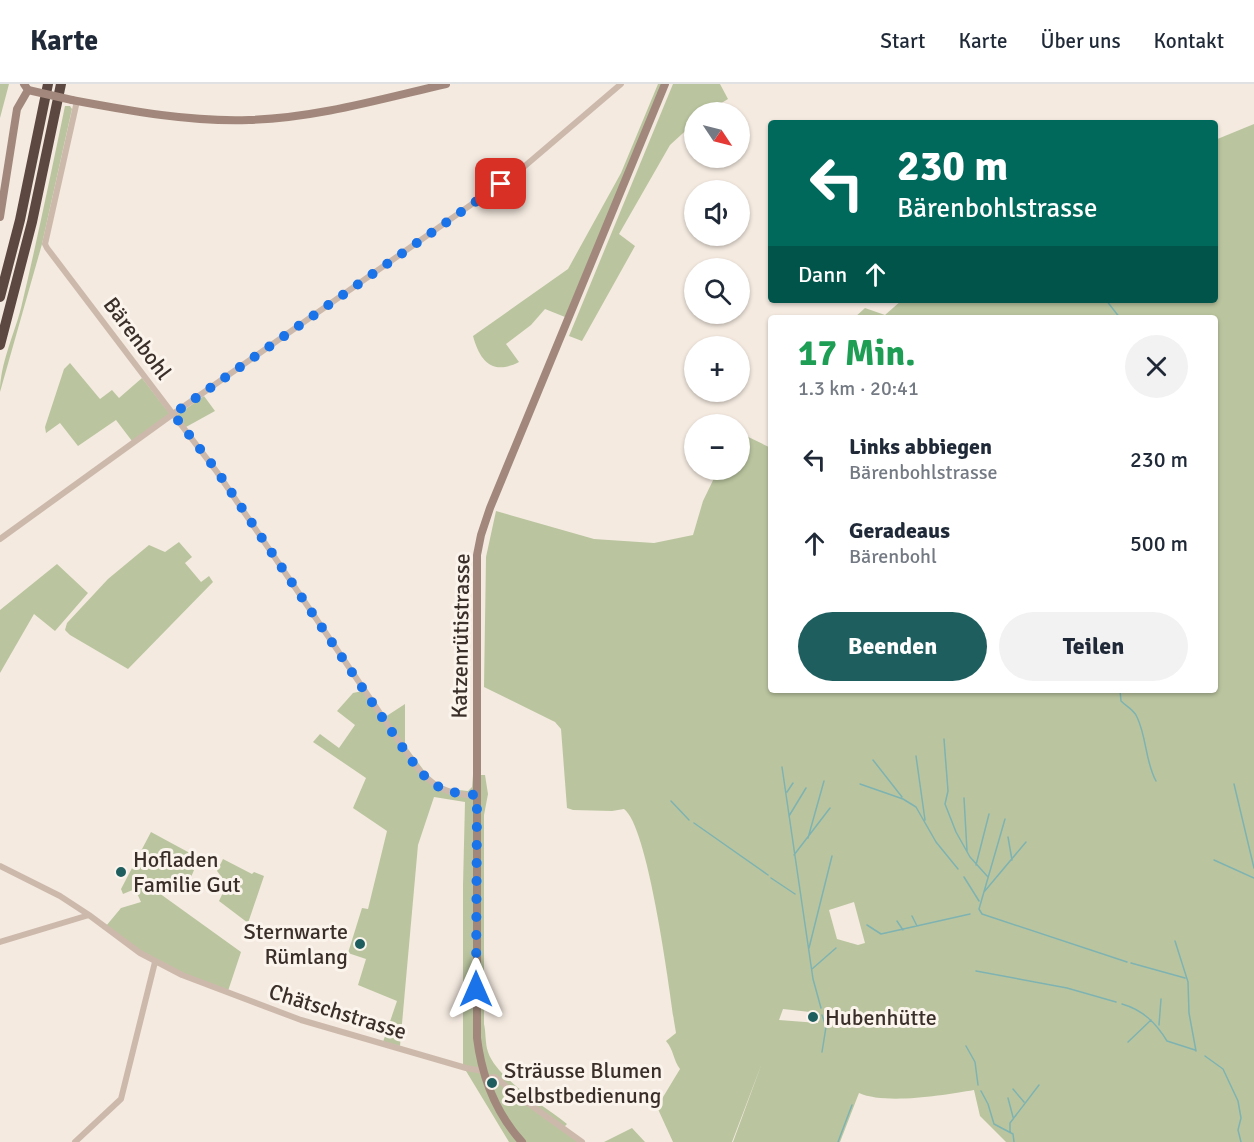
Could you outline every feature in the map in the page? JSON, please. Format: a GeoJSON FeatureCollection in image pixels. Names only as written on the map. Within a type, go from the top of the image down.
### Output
{"type":"FeatureCollection","features":[{"type":"Feature","properties":{"kind":"highway"},"geometry":{"type":"LineString","coordinates":[[0,297],[22,210],[48,84]]}},
{"type":"Feature","properties":{"kind":"highway"},"geometry":{"type":"LineString","coordinates":[[0,345],[32,222],[61,84]]}},
{"type":"Feature","properties":{"kind":"street"},"geometry":{"type":"LineString","coordinates":[[0,216],[17,109],[26,87],[75,100],[167,117],[251,120],[310,114],[446,84]]}},
{"type":"Feature","properties":{"kind":"street"},"geometry":{"type":"LineString","coordinates":[[0,540],[173,414],[519,171],[621,84]]}},
{"type":"Feature","properties":{"kind":"street","name":"Katzenrütistrasse"},"geometry":{"type":"LineString","coordinates":[[522,1142],[500,1113],[484,1074],[476,1022],[477,555],[490,508],[665,84]]}},
{"type":"Feature","properties":{"kind":"street","name":"Bärenbohl"},"geometry":{"type":"LineString","coordinates":[[75,100],[45,244],[224,482],[424,777],[448,792],[477,795]]}},
{"type":"Feature","properties":{"kind":"street","name":"Chätschstrasse"},"geometry":{"type":"LineString","coordinates":[[0,866],[60,896],[155,962],[208,986],[301,1020],[495,1077],[582,1142]]}},
{"type":"Feature","properties":{"kind":"street"},"geometry":{"type":"LineString","coordinates":[[0,942],[89,915]]}},
{"type":"Feature","properties":{"kind":"street"},"geometry":{"type":"LineString","coordinates":[[75,1142],[121,1099],[155,962]]}},
{"type":"Feature","properties":{"kind":"green space"},"geometry":{"type":"Polygon","coordinates":[[[0,84],[9,84],[0,118],[0,84]]]}},
{"type":"Feature","properties":{"kind":"green space"},"geometry":{"type":"Polygon","coordinates":[[[658,84],[662,84],[565,317],[545,309],[531,325],[506,344],[519,362],[501,367],[488,364],[479,353],[473,336],[568,269],[621,173],[658,84]]]}},
{"type":"Feature","properties":{"kind":"green space"},"geometry":{"type":"Polygon","coordinates":[[[673,84],[720,84],[728,99],[723,102],[684,102],[684,132],[670,145],[619,234],[635,246],[582,341],[569,336],[673,84]]]}},
{"type":"Feature","properties":{"kind":"green space"},"geometry":{"type":"Polygon","coordinates":[[[65,106],[70,106],[72,109],[42,244],[0,392],[2,371],[21,308],[65,106]]]}},
{"type":"Feature","properties":{"kind":"green space"},"geometry":{"type":"Polygon","coordinates":[[[1254,124],[1254,1142],[1006,1142],[980,1116],[974,1090],[899,1099],[870,1097],[859,1093],[840,1142],[733,1142],[762,1063],[732,1142],[673,1142],[657,1107],[680,1069],[666,1041],[676,1033],[656,908],[641,844],[633,822],[624,809],[612,811],[567,808],[561,729],[555,722],[484,687],[486,557],[496,511],[594,539],[654,543],[693,535],[703,501],[713,480],[750,480],[750,438],[768,447],[768,693],[1218,693],[1218,315],[885,315],[899,303],[1218,303],[1218,139],[1254,124]],[[854,902],[829,910],[837,939],[858,945],[865,943],[854,902]],[[783,1009],[779,1020],[818,1023],[819,1013],[783,1009]]]}},
{"type":"Feature","properties":{"kind":"green space"},"geometry":{"type":"Polygon","coordinates":[[[865,308],[885,315],[857,315],[865,308]]]}},
{"type":"Feature","properties":{"kind":"green space"},"geometry":{"type":"Polygon","coordinates":[[[70,363],[100,399],[112,390],[119,398],[142,378],[170,414],[132,441],[116,420],[78,446],[60,423],[46,433],[45,427],[64,369],[70,363]]]}},
{"type":"Feature","properties":{"kind":"green space"},"geometry":{"type":"Polygon","coordinates":[[[204,396],[215,411],[186,427],[177,415],[204,396]]]}},
{"type":"Feature","properties":{"kind":"green space"},"geometry":{"type":"Polygon","coordinates":[[[179,542],[192,557],[185,563],[201,582],[209,576],[213,582],[128,669],[65,630],[67,623],[108,579],[149,545],[165,552],[179,542]]]}},
{"type":"Feature","properties":{"kind":"green space"},"geometry":{"type":"Polygon","coordinates":[[[57,564],[88,593],[55,631],[34,614],[0,673],[0,610],[57,564]]]}},
{"type":"Feature","properties":{"kind":"green space"},"geometry":{"type":"Polygon","coordinates":[[[362,691],[382,719],[405,704],[405,745],[425,772],[437,783],[449,789],[468,791],[472,787],[473,775],[485,775],[488,794],[484,815],[484,1024],[487,1049],[493,1062],[511,1082],[567,1124],[562,1129],[580,1142],[509,1142],[463,1066],[465,802],[434,797],[418,845],[400,1046],[383,1042],[397,1001],[358,985],[366,959],[348,953],[362,908],[368,909],[387,831],[353,808],[366,778],[313,742],[320,734],[339,748],[355,725],[337,711],[353,693],[362,691]]]}},
{"type":"Feature","properties":{"kind":"green space"},"geometry":{"type":"Polygon","coordinates":[[[151,832],[199,858],[189,882],[159,893],[241,952],[228,991],[183,974],[140,951],[106,926],[121,908],[141,902],[135,889],[123,894],[121,889],[151,832]]]}},
{"type":"Feature","properties":{"kind":"green space"},"geometry":{"type":"Polygon","coordinates":[[[223,859],[252,874],[254,872],[264,876],[248,923],[219,901],[227,884],[217,871],[223,859]]]}},
{"type":"Feature","properties":{"kind":"green space"},"geometry":{"type":"Polygon","coordinates":[[[632,1128],[645,1142],[604,1142],[632,1128]]]}},
{"type":"Feature","properties":{"kind":"waterway"},"geometry":{"type":"LineString","coordinates":[[1108,303],[1118,315]]}},
{"type":"Feature","properties":{"kind":"waterway"},"geometry":{"type":"LineString","coordinates":[[1120,693],[1121,701],[1137,717],[1156,781]]}},
{"type":"Feature","properties":{"kind":"waterway"},"geometry":{"type":"LineString","coordinates":[[944,739],[948,791],[945,804],[956,832],[970,857],[988,877]]}},
{"type":"Feature","properties":{"kind":"waterway"},"geometry":{"type":"LineString","coordinates":[[916,756],[925,820]]}},
{"type":"Feature","properties":{"kind":"waterway"},"geometry":{"type":"LineString","coordinates":[[873,760],[902,797]]}},
{"type":"Feature","properties":{"kind":"waterway"},"geometry":{"type":"LineString","coordinates":[[782,767],[813,979],[821,1008]]}},
{"type":"Feature","properties":{"kind":"waterway"},"geometry":{"type":"LineString","coordinates":[[808,838],[824,781]]}},
{"type":"Feature","properties":{"kind":"waterway"},"geometry":{"type":"LineString","coordinates":[[787,792],[793,783]]}},
{"type":"Feature","properties":{"kind":"waterway"},"geometry":{"type":"LineString","coordinates":[[860,784],[903,799],[916,807],[936,842],[958,869]]}},
{"type":"Feature","properties":{"kind":"waterway"},"geometry":{"type":"LineString","coordinates":[[1234,784],[1254,868]]}},
{"type":"Feature","properties":{"kind":"waterway"},"geometry":{"type":"LineString","coordinates":[[789,816],[806,788]]}},
{"type":"Feature","properties":{"kind":"waterway"},"geometry":{"type":"LineString","coordinates":[[964,798],[967,851]]}},
{"type":"Feature","properties":{"kind":"waterway"},"geometry":{"type":"LineString","coordinates":[[671,801],[689,820]]}},
{"type":"Feature","properties":{"kind":"waterway"},"geometry":{"type":"LineString","coordinates":[[794,855],[830,808]]}},
{"type":"Feature","properties":{"kind":"waterway"},"geometry":{"type":"LineString","coordinates":[[976,865],[989,814]]}},
{"type":"Feature","properties":{"kind":"waterway"},"geometry":{"type":"LineString","coordinates":[[1005,819],[979,909],[982,914],[1127,962]]}},
{"type":"Feature","properties":{"kind":"waterway"},"geometry":{"type":"LineString","coordinates":[[694,823],[768,875]]}},
{"type":"Feature","properties":{"kind":"waterway"},"geometry":{"type":"LineString","coordinates":[[1008,837],[1012,860]]}},
{"type":"Feature","properties":{"kind":"waterway"},"geometry":{"type":"LineString","coordinates":[[984,892],[1026,842]]}},
{"type":"Feature","properties":{"kind":"waterway"},"geometry":{"type":"LineString","coordinates":[[809,948],[832,856]]}},
{"type":"Feature","properties":{"kind":"waterway"},"geometry":{"type":"LineString","coordinates":[[1214,860],[1254,878]]}},
{"type":"Feature","properties":{"kind":"waterway"},"geometry":{"type":"LineString","coordinates":[[964,877],[979,901]]}},
{"type":"Feature","properties":{"kind":"waterway"},"geometry":{"type":"LineString","coordinates":[[771,878],[795,894]]}},
{"type":"Feature","properties":{"kind":"waterway"},"geometry":{"type":"LineString","coordinates":[[867,925],[881,934],[970,914]]}},
{"type":"Feature","properties":{"kind":"waterway"},"geometry":{"type":"LineString","coordinates":[[912,916],[917,926]]}},
{"type":"Feature","properties":{"kind":"waterway"},"geometry":{"type":"LineString","coordinates":[[897,921],[903,930]]}},
{"type":"Feature","properties":{"kind":"waterway"},"geometry":{"type":"LineString","coordinates":[[1175,941],[1188,982],[1189,1013],[1196,1051]]}},
{"type":"Feature","properties":{"kind":"waterway"},"geometry":{"type":"LineString","coordinates":[[812,969],[836,948]]}},
{"type":"Feature","properties":{"kind":"waterway"},"geometry":{"type":"LineString","coordinates":[[1131,963],[1185,978]]}},
{"type":"Feature","properties":{"kind":"waterway"},"geometry":{"type":"LineString","coordinates":[[976,971],[1067,988],[1116,1002]]}},
{"type":"Feature","properties":{"kind":"waterway"},"geometry":{"type":"LineString","coordinates":[[1159,1025],[1161,999]]}},
{"type":"Feature","properties":{"kind":"waterway"},"geometry":{"type":"LineString","coordinates":[[1122,1004],[1148,1018],[1167,1041],[1195,1050]]}},
{"type":"Feature","properties":{"kind":"waterway"},"geometry":{"type":"LineString","coordinates":[[822,1015],[826,1027],[822,1052]]}},
{"type":"Feature","properties":{"kind":"waterway"},"geometry":{"type":"LineString","coordinates":[[1128,1042],[1151,1020]]}},
{"type":"Feature","properties":{"kind":"waterway"},"geometry":{"type":"LineString","coordinates":[[966,1046],[975,1062],[978,1085]]}},
{"type":"Feature","properties":{"kind":"waterway"},"geometry":{"type":"LineString","coordinates":[[1205,1056],[1223,1069],[1238,1101],[1241,1118],[1238,1130],[1241,1142]]}},
{"type":"Feature","properties":{"kind":"waterway"},"geometry":{"type":"LineString","coordinates":[[1010,1132],[1010,1123],[1039,1085]]}},
{"type":"Feature","properties":{"kind":"waterway"},"geometry":{"type":"LineString","coordinates":[[1013,1089],[1024,1102]]}},
{"type":"Feature","properties":{"kind":"waterway"},"geometry":{"type":"LineString","coordinates":[[981,1091],[994,1124],[1013,1134],[1014,1142]]}},
{"type":"Feature","properties":{"kind":"waterway"},"geometry":{"type":"LineString","coordinates":[[1008,1098],[1013,1117]]}},
{"type":"Feature","properties":{"kind":"waterway"},"geometry":{"type":"LineString","coordinates":[[838,1142],[852,1105]]}},
{"type":"Feature","properties":{"kind":"place","name":"Hofladen Familie Gut"},"geometry":{"type":"Point","coordinates":[121,872]}},
{"type":"Feature","properties":{"kind":"place","name":"Sternwarte Rümlang"},"geometry":{"type":"Point","coordinates":[360,944]}},
{"type":"Feature","properties":{"kind":"place","name":"Hubenhütte"},"geometry":{"type":"Point","coordinates":[813,1017]}},
{"type":"Feature","properties":{"kind":"place","name":"Sträusse Blumen Selbstbedienung"},"geometry":{"type":"Point","coordinates":[492,1083]}},
{"type":"Feature","properties":{"kind":"route"},"geometry":{"type":"LineString","coordinates":[[476,989],[477,795],[459,795],[448,792],[435,786],[424,777],[217,471],[173,414],[501,184]]}}]}
